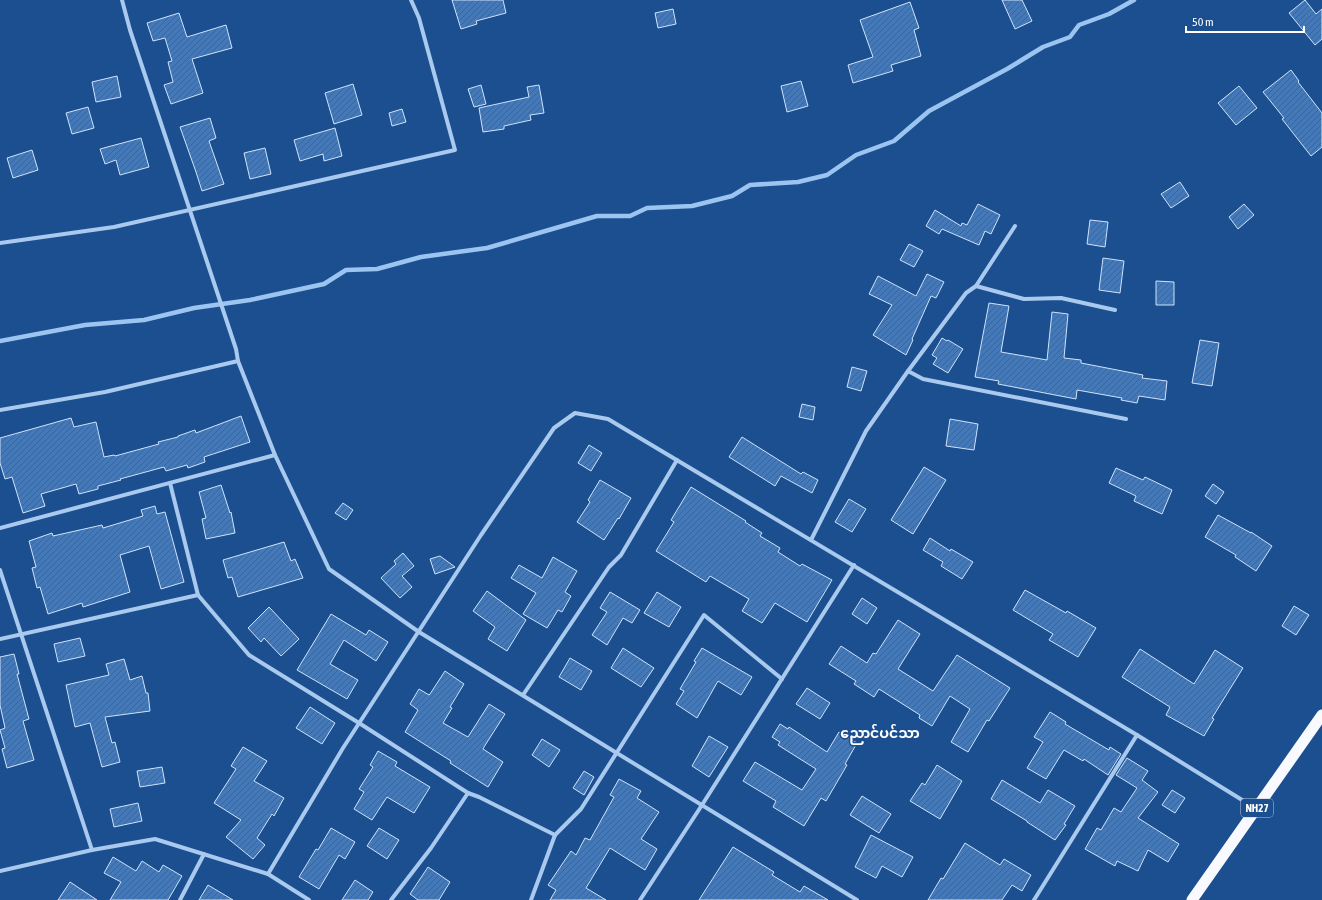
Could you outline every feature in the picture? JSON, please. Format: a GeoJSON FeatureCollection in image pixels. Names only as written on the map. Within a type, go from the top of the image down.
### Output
{"type":"FeatureCollection","features":[{"type":"Feature","properties":{"kind":"highway","name":"NH27"},"geometry":{"type":"LineString","coordinates":[[1192,900],[1322,715]]}},
{"type":"Feature","properties":{"kind":"street"},"geometry":{"type":"LineString","coordinates":[[122,0],[130,30],[189,211],[236,349],[238,361],[275,455],[329,569],[419,632],[857,900]]}},
{"type":"Feature","properties":{"kind":"street"},"geometry":{"type":"LineString","coordinates":[[0,243],[114,227],[455,150],[419,18],[411,0]]}},
{"type":"Feature","properties":{"kind":"street"},"geometry":{"type":"LineString","coordinates":[[811,540],[866,431],[966,293],[976,286],[1015,226]]}},
{"type":"Feature","properties":{"kind":"street"},"geometry":{"type":"LineString","coordinates":[[976,286],[1024,299],[1061,298],[1115,310]]}},
{"type":"Feature","properties":{"kind":"street"},"geometry":{"type":"LineString","coordinates":[[0,410],[105,392],[238,361]]}},
{"type":"Feature","properties":{"kind":"street"},"geometry":{"type":"LineString","coordinates":[[908,371],[923,380],[1126,419]]}},
{"type":"Feature","properties":{"kind":"street"},"geometry":{"type":"LineString","coordinates":[[268,874],[359,723],[481,535],[554,428],[575,413],[608,419],[854,565],[1247,802],[1258,807]]}},
{"type":"Feature","properties":{"kind":"street"},"geometry":{"type":"LineString","coordinates":[[0,528],[275,455]]}},
{"type":"Feature","properties":{"kind":"street"},"geometry":{"type":"LineString","coordinates":[[523,696],[609,567],[621,555],[677,460]]}},
{"type":"Feature","properties":{"kind":"street"},"geometry":{"type":"LineString","coordinates":[[170,482],[198,595],[249,655],[468,793],[555,835]]}},
{"type":"Feature","properties":{"kind":"street"},"geometry":{"type":"LineString","coordinates":[[640,900],[854,565]]}},
{"type":"Feature","properties":{"kind":"street"},"geometry":{"type":"LineString","coordinates":[[0,570],[92,850]]}},
{"type":"Feature","properties":{"kind":"street"},"geometry":{"type":"LineString","coordinates":[[0,639],[198,595]]}},
{"type":"Feature","properties":{"kind":"street"},"geometry":{"type":"LineString","coordinates":[[532,900],[555,835],[581,809],[704,615],[782,679]]}},
{"type":"Feature","properties":{"kind":"street"},"geometry":{"type":"LineString","coordinates":[[1034,900],[1137,735]]}},
{"type":"Feature","properties":{"kind":"street"},"geometry":{"type":"LineString","coordinates":[[391,900],[431,848],[468,793]]}},
{"type":"Feature","properties":{"kind":"street"},"geometry":{"type":"LineString","coordinates":[[0,871],[92,850],[155,838],[268,874],[309,900]]}},
{"type":"Feature","properties":{"kind":"street"},"geometry":{"type":"LineString","coordinates":[[180,900],[204,854]]}},
{"type":"Feature","properties":{"kind":"building"},"geometry":{"type":"Polygon","coordinates":[[[452,0],[503,0],[506,13],[476,21],[477,24],[461,29],[452,0]]]}},
{"type":"Feature","properties":{"kind":"building"},"geometry":{"type":"Polygon","coordinates":[[[1002,0],[1022,0],[1032,21],[1015,29],[1002,0]]]}},
{"type":"Feature","properties":{"kind":"building"},"geometry":{"type":"Polygon","coordinates":[[[1305,0],[1316,14],[1322,9],[1322,39],[1315,45],[1289,13],[1305,0]]]}},
{"type":"Feature","properties":{"kind":"building"},"geometry":{"type":"Polygon","coordinates":[[[910,2],[919,28],[914,30],[921,56],[891,65],[893,71],[853,83],[848,65],[873,57],[860,20],[910,2]]]}},
{"type":"Feature","properties":{"kind":"building"},"geometry":{"type":"Polygon","coordinates":[[[673,9],[676,24],[658,28],[655,13],[673,9]]]}},
{"type":"Feature","properties":{"kind":"building"},"geometry":{"type":"Polygon","coordinates":[[[179,13],[187,37],[226,25],[232,48],[192,59],[203,93],[171,104],[164,85],[173,82],[168,62],[172,61],[165,38],[153,41],[147,23],[179,13]]]}},
{"type":"Feature","properties":{"kind":"building"},"geometry":{"type":"Polygon","coordinates":[[[1291,70],[1299,81],[1298,82],[1322,113],[1322,147],[1311,156],[1263,92],[1291,70]]]}},
{"type":"Feature","properties":{"kind":"building"},"geometry":{"type":"Polygon","coordinates":[[[117,76],[121,97],[96,102],[92,82],[117,76]]]}},
{"type":"Feature","properties":{"kind":"building"},"geometry":{"type":"Polygon","coordinates":[[[801,81],[808,106],[787,112],[781,86],[801,81]]]}},
{"type":"Feature","properties":{"kind":"building"},"geometry":{"type":"Polygon","coordinates":[[[353,84],[362,115],[334,124],[325,93],[353,84]]]}},
{"type":"Feature","properties":{"kind":"building"},"geometry":{"type":"Polygon","coordinates":[[[481,85],[486,104],[474,107],[468,89],[481,85]]]}},
{"type":"Feature","properties":{"kind":"building"},"geometry":{"type":"Polygon","coordinates":[[[539,85],[544,113],[530,115],[531,120],[504,126],[504,129],[483,132],[479,108],[529,97],[527,87],[539,85]]]}},
{"type":"Feature","properties":{"kind":"building"},"geometry":{"type":"Polygon","coordinates":[[[1239,86],[1257,108],[1236,125],[1218,103],[1239,86]]]}},
{"type":"Feature","properties":{"kind":"building"},"geometry":{"type":"Polygon","coordinates":[[[88,107],[94,128],[72,134],[66,113],[88,107]]]}},
{"type":"Feature","properties":{"kind":"building"},"geometry":{"type":"Polygon","coordinates":[[[402,109],[406,122],[392,126],[389,113],[402,109]]]}},
{"type":"Feature","properties":{"kind":"building"},"geometry":{"type":"Polygon","coordinates":[[[210,118],[216,138],[209,141],[224,184],[202,191],[180,127],[210,118]]]}},
{"type":"Feature","properties":{"kind":"building"},"geometry":{"type":"Polygon","coordinates":[[[335,128],[342,156],[324,161],[323,154],[300,161],[294,140],[335,128]]]}},
{"type":"Feature","properties":{"kind":"building"},"geometry":{"type":"Polygon","coordinates":[[[141,138],[149,167],[120,175],[116,160],[105,164],[100,149],[141,138]]]}},
{"type":"Feature","properties":{"kind":"building"},"geometry":{"type":"Polygon","coordinates":[[[265,148],[271,174],[250,179],[244,153],[265,148]]]}},
{"type":"Feature","properties":{"kind":"building"},"geometry":{"type":"Polygon","coordinates":[[[32,150],[38,170],[13,178],[7,158],[32,150]]]}},
{"type":"Feature","properties":{"kind":"building"},"geometry":{"type":"Polygon","coordinates":[[[1180,182],[1189,196],[1171,208],[1161,194],[1180,182]]]}},
{"type":"Feature","properties":{"kind":"building"},"geometry":{"type":"Polygon","coordinates":[[[978,204],[1000,215],[991,234],[985,231],[979,245],[942,229],[939,234],[926,226],[935,210],[961,226],[962,223],[967,225],[978,204]]]}},
{"type":"Feature","properties":{"kind":"building"},"geometry":{"type":"Polygon","coordinates":[[[1244,204],[1254,215],[1238,229],[1229,217],[1244,204]]]}},
{"type":"Feature","properties":{"kind":"building"},"geometry":{"type":"Polygon","coordinates":[[[1090,220],[1108,222],[1105,247],[1087,244],[1090,220]]]}},
{"type":"Feature","properties":{"kind":"building"},"geometry":{"type":"Polygon","coordinates":[[[909,244],[923,251],[914,267],[900,260],[909,244]]]}},
{"type":"Feature","properties":{"kind":"building"},"geometry":{"type":"Polygon","coordinates":[[[1103,258],[1124,261],[1120,293],[1099,290],[1103,258]]]}},
{"type":"Feature","properties":{"kind":"building"},"geometry":{"type":"Polygon","coordinates":[[[927,274],[944,282],[936,298],[931,296],[906,355],[873,335],[892,305],[869,294],[878,276],[916,296],[927,274]]]}},
{"type":"Feature","properties":{"kind":"building"},"geometry":{"type":"Polygon","coordinates":[[[1156,281],[1174,282],[1174,305],[1156,305],[1156,281]]]}},
{"type":"Feature","properties":{"kind":"building"},"geometry":{"type":"Polygon","coordinates":[[[989,303],[1009,306],[1001,352],[1047,360],[1052,312],[1068,314],[1064,358],[1081,360],[1081,363],[1143,375],[1142,378],[1167,381],[1165,400],[1139,396],[1137,403],[1121,400],[1122,398],[1077,390],[1076,399],[998,384],[999,381],[975,377],[989,303]]]}},
{"type":"Feature","properties":{"kind":"building"},"geometry":{"type":"Polygon","coordinates":[[[942,338],[963,349],[948,373],[933,364],[937,358],[932,355],[942,338]]]}},
{"type":"Feature","properties":{"kind":"building"},"geometry":{"type":"Polygon","coordinates":[[[1200,340],[1219,343],[1212,386],[1192,383],[1200,340]]]}},
{"type":"Feature","properties":{"kind":"building"},"geometry":{"type":"Polygon","coordinates":[[[852,367],[867,371],[861,391],[847,387],[852,367]]]}},
{"type":"Feature","properties":{"kind":"building"},"geometry":{"type":"Polygon","coordinates":[[[802,404],[815,407],[813,420],[799,417],[802,404]]]}},
{"type":"Feature","properties":{"kind":"building"},"geometry":{"type":"Polygon","coordinates":[[[241,416],[250,442],[204,457],[205,462],[188,468],[187,465],[166,471],[164,467],[120,479],[121,480],[98,486],[98,489],[79,494],[76,484],[41,494],[45,506],[23,513],[12,477],[5,479],[0,463],[0,438],[71,418],[74,427],[96,422],[104,457],[115,456],[159,444],[158,442],[178,437],[195,430],[196,433],[241,416]]]}},
{"type":"Feature","properties":{"kind":"building"},"geometry":{"type":"Polygon","coordinates":[[[950,419],[978,424],[974,450],[946,446],[950,419]]]}},
{"type":"Feature","properties":{"kind":"building"},"geometry":{"type":"Polygon","coordinates":[[[742,437],[801,474],[803,472],[818,480],[812,493],[781,476],[775,486],[729,457],[742,437]]]}},
{"type":"Feature","properties":{"kind":"building"},"geometry":{"type":"Polygon","coordinates":[[[589,445],[602,453],[591,471],[578,463],[589,445]]]}},
{"type":"Feature","properties":{"kind":"building"},"geometry":{"type":"Polygon","coordinates":[[[924,467],[946,480],[913,534],[891,520],[924,467]]]}},
{"type":"Feature","properties":{"kind":"building"},"geometry":{"type":"Polygon","coordinates":[[[1116,468],[1143,480],[1145,477],[1172,490],[1162,514],[1134,501],[1136,496],[1109,483],[1116,468]]]}},
{"type":"Feature","properties":{"kind":"building"},"geometry":{"type":"Polygon","coordinates":[[[600,480],[631,498],[619,519],[618,518],[604,540],[577,522],[590,502],[588,500],[600,480]]]}},
{"type":"Feature","properties":{"kind":"building"},"geometry":{"type":"Polygon","coordinates":[[[1213,484],[1224,492],[1216,504],[1205,496],[1213,484]]]}},
{"type":"Feature","properties":{"kind":"building"},"geometry":{"type":"Polygon","coordinates":[[[221,485],[230,513],[231,512],[235,533],[206,539],[202,519],[206,518],[199,492],[221,485]]]}},
{"type":"Feature","properties":{"kind":"building"},"geometry":{"type":"Polygon","coordinates":[[[691,487],[746,521],[745,522],[762,533],[760,536],[780,548],[778,552],[800,566],[802,564],[832,580],[807,622],[775,603],[762,623],[742,611],[749,599],[710,576],[706,582],[656,551],[674,522],[671,520],[691,487]]]}},
{"type":"Feature","properties":{"kind":"building"},"geometry":{"type":"Polygon","coordinates":[[[849,499],[866,509],[852,532],[835,522],[849,499]]]}},
{"type":"Feature","properties":{"kind":"building"},"geometry":{"type":"Polygon","coordinates":[[[343,503],[353,510],[346,520],[335,513],[343,503]]]}},
{"type":"Feature","properties":{"kind":"building"},"geometry":{"type":"Polygon","coordinates":[[[155,506],[157,514],[165,512],[184,582],[161,589],[149,546],[120,555],[130,592],[83,607],[82,603],[48,614],[40,587],[37,588],[32,568],[36,567],[29,541],[52,533],[53,536],[102,525],[103,528],[143,516],[141,510],[155,506]]]}},
{"type":"Feature","properties":{"kind":"building"},"geometry":{"type":"Polygon","coordinates":[[[1218,515],[1251,532],[1272,546],[1256,571],[1235,557],[1236,555],[1205,537],[1218,515]]]}},
{"type":"Feature","properties":{"kind":"building"},"geometry":{"type":"Polygon","coordinates":[[[930,538],[950,551],[951,549],[973,562],[962,579],[941,566],[943,562],[923,550],[930,538]]]}},
{"type":"Feature","properties":{"kind":"building"},"geometry":{"type":"Polygon","coordinates":[[[284,542],[291,561],[295,559],[303,578],[238,597],[232,577],[228,578],[223,560],[284,542]]]}},
{"type":"Feature","properties":{"kind":"building"},"geometry":{"type":"Polygon","coordinates":[[[403,553],[414,566],[402,576],[412,587],[400,598],[381,578],[396,564],[394,561],[403,553]]]}},
{"type":"Feature","properties":{"kind":"building"},"geometry":{"type":"Polygon","coordinates":[[[440,556],[455,567],[435,574],[430,559],[440,556]]]}},
{"type":"Feature","properties":{"kind":"building"},"geometry":{"type":"Polygon","coordinates":[[[553,557],[577,571],[565,592],[571,596],[562,612],[558,610],[547,628],[523,614],[536,593],[511,578],[519,565],[542,578],[553,557]]]}},
{"type":"Feature","properties":{"kind":"building"},"geometry":{"type":"Polygon","coordinates":[[[1025,590],[1066,613],[1067,611],[1096,628],[1078,657],[1049,640],[1053,634],[1013,610],[1025,590]]]}},
{"type":"Feature","properties":{"kind":"building"},"geometry":{"type":"Polygon","coordinates":[[[487,591],[526,620],[507,651],[488,639],[495,627],[473,611],[487,591]]]}},
{"type":"Feature","properties":{"kind":"building"},"geometry":{"type":"Polygon","coordinates":[[[610,592],[640,610],[632,623],[623,618],[607,645],[592,635],[607,612],[600,608],[610,592]]]}},
{"type":"Feature","properties":{"kind":"building"},"geometry":{"type":"Polygon","coordinates":[[[657,592],[681,607],[669,627],[644,613],[657,592]]]}},
{"type":"Feature","properties":{"kind":"building"},"geometry":{"type":"Polygon","coordinates":[[[862,598],[877,608],[867,624],[852,614],[862,598]]]}},
{"type":"Feature","properties":{"kind":"building"},"geometry":{"type":"Polygon","coordinates":[[[1294,606],[1309,615],[1296,635],[1282,626],[1294,606]]]}},
{"type":"Feature","properties":{"kind":"building"},"geometry":{"type":"Polygon","coordinates":[[[269,607],[299,639],[281,656],[264,638],[261,642],[248,628],[269,607]]]}},
{"type":"Feature","properties":{"kind":"building"},"geometry":{"type":"Polygon","coordinates":[[[331,614],[366,635],[369,630],[388,642],[376,661],[344,640],[330,664],[358,680],[347,699],[297,670],[331,614]]]}},
{"type":"Feature","properties":{"kind":"building"},"geometry":{"type":"Polygon","coordinates":[[[898,620],[920,634],[898,669],[933,691],[957,655],[1010,688],[989,721],[987,720],[968,752],[951,742],[970,709],[950,696],[932,726],[919,718],[920,715],[879,689],[874,697],[854,684],[856,681],[829,664],[841,646],[867,663],[873,653],[876,654],[898,620]]]}},
{"type":"Feature","properties":{"kind":"building"},"geometry":{"type":"Polygon","coordinates":[[[80,638],[85,656],[58,662],[54,644],[80,638]]]}},
{"type":"Feature","properties":{"kind":"building"},"geometry":{"type":"Polygon","coordinates":[[[623,648],[654,668],[641,687],[611,668],[623,648]]]}},
{"type":"Feature","properties":{"kind":"building"},"geometry":{"type":"Polygon","coordinates":[[[702,648],[752,677],[741,695],[718,681],[697,718],[676,704],[684,691],[680,689],[696,662],[694,661],[702,648]]]}},
{"type":"Feature","properties":{"kind":"building"},"geometry":{"type":"Polygon","coordinates":[[[1140,649],[1194,684],[1215,650],[1243,668],[1212,718],[1214,719],[1204,736],[1166,715],[1170,707],[1122,677],[1140,649]]]}},
{"type":"Feature","properties":{"kind":"building"},"geometry":{"type":"Polygon","coordinates":[[[14,654],[19,674],[17,674],[29,719],[23,721],[34,760],[7,768],[2,749],[5,748],[0,730],[5,728],[0,705],[0,657],[14,654]]]}},
{"type":"Feature","properties":{"kind":"building"},"geometry":{"type":"Polygon","coordinates":[[[570,658],[592,671],[581,690],[559,677],[570,658]]]}},
{"type":"Feature","properties":{"kind":"building"},"geometry":{"type":"Polygon","coordinates":[[[124,659],[130,680],[142,676],[146,693],[148,693],[150,711],[105,717],[112,743],[115,742],[120,762],[102,767],[90,723],[75,727],[66,685],[109,675],[106,664],[124,659]]]}},
{"type":"Feature","properties":{"kind":"building"},"geometry":{"type":"Polygon","coordinates":[[[445,671],[464,684],[450,707],[452,708],[443,723],[468,737],[489,704],[505,714],[483,749],[503,762],[488,787],[450,763],[451,761],[405,732],[418,710],[410,704],[419,689],[429,695],[445,671]]]}},
{"type":"Feature","properties":{"kind":"building"},"geometry":{"type":"Polygon","coordinates":[[[807,688],[830,703],[820,719],[796,704],[807,688]]]}},
{"type":"Feature","properties":{"kind":"building"},"geometry":{"type":"Polygon","coordinates":[[[310,707],[335,723],[322,744],[296,728],[310,707]]]}},
{"type":"Feature","properties":{"kind":"building"},"geometry":{"type":"Polygon","coordinates":[[[1050,712],[1066,722],[1065,724],[1109,750],[1110,747],[1121,754],[1108,775],[1084,759],[1083,761],[1064,750],[1046,779],[1027,768],[1043,742],[1034,737],[1050,712]]]}},
{"type":"Feature","properties":{"kind":"building"},"geometry":{"type":"Polygon","coordinates":[[[780,724],[788,729],[789,727],[827,752],[839,732],[857,743],[845,764],[847,765],[826,801],[821,798],[804,826],[773,807],[776,801],[743,781],[755,762],[802,790],[816,769],[778,745],[780,742],[772,737],[780,724]]]}},
{"type":"Feature","properties":{"kind":"building"},"geometry":{"type":"Polygon","coordinates":[[[709,736],[728,747],[709,777],[692,766],[709,736]]]}},
{"type":"Feature","properties":{"kind":"building"},"geometry":{"type":"Polygon","coordinates":[[[542,739],[560,750],[549,767],[532,755],[542,739]]]}},
{"type":"Feature","properties":{"kind":"building"},"geometry":{"type":"Polygon","coordinates":[[[243,747],[267,761],[254,781],[284,798],[274,816],[272,814],[257,838],[265,845],[253,859],[226,837],[241,820],[214,803],[236,769],[231,766],[243,747]]]}},
{"type":"Feature","properties":{"kind":"building"},"geometry":{"type":"Polygon","coordinates":[[[378,751],[397,762],[395,766],[430,787],[414,813],[387,797],[372,820],[354,809],[364,792],[359,789],[373,767],[370,765],[378,751]]]}},
{"type":"Feature","properties":{"kind":"building"},"geometry":{"type":"Polygon","coordinates":[[[1127,758],[1148,771],[1142,780],[1158,792],[1138,818],[1179,844],[1168,862],[1148,850],[1138,871],[1117,861],[1115,866],[1085,849],[1097,828],[1101,830],[1114,808],[1121,812],[1137,788],[1116,775],[1127,758]]]}},
{"type":"Feature","properties":{"kind":"building"},"geometry":{"type":"Polygon","coordinates":[[[937,765],[962,781],[940,819],[910,801],[922,783],[925,785],[937,765]]]}},
{"type":"Feature","properties":{"kind":"building"},"geometry":{"type":"Polygon","coordinates":[[[162,767],[165,783],[140,787],[137,771],[162,767]]]}},
{"type":"Feature","properties":{"kind":"building"},"geometry":{"type":"Polygon","coordinates":[[[584,771],[594,777],[584,795],[573,788],[584,771]]]}},
{"type":"Feature","properties":{"kind":"building"},"geometry":{"type":"Polygon","coordinates":[[[619,779],[641,791],[637,798],[659,812],[641,839],[657,849],[645,870],[610,848],[586,888],[606,900],[550,900],[556,890],[548,885],[571,851],[576,855],[585,838],[590,840],[614,797],[610,795],[619,779]]]}},
{"type":"Feature","properties":{"kind":"building"},"geometry":{"type":"Polygon","coordinates":[[[1002,780],[1040,803],[1048,790],[1075,806],[1064,824],[1066,825],[1055,840],[991,799],[1002,780]]]}},
{"type":"Feature","properties":{"kind":"building"},"geometry":{"type":"Polygon","coordinates":[[[1172,790],[1185,798],[1175,813],[1162,805],[1172,790]]]}},
{"type":"Feature","properties":{"kind":"building"},"geometry":{"type":"Polygon","coordinates":[[[862,796],[891,814],[879,833],[850,815],[862,796]]]}},
{"type":"Feature","properties":{"kind":"building"},"geometry":{"type":"Polygon","coordinates":[[[138,803],[142,821],[114,827],[110,809],[138,803]]]}},
{"type":"Feature","properties":{"kind":"building"},"geometry":{"type":"Polygon","coordinates":[[[331,828],[355,842],[345,859],[339,855],[319,889],[299,877],[331,828]]]}},
{"type":"Feature","properties":{"kind":"building"},"geometry":{"type":"Polygon","coordinates":[[[379,828],[399,840],[387,859],[367,846],[379,828]]]}},
{"type":"Feature","properties":{"kind":"building"},"geometry":{"type":"Polygon","coordinates":[[[871,835],[913,857],[902,877],[882,866],[876,878],[855,867],[871,835]]]}},
{"type":"Feature","properties":{"kind":"building"},"geometry":{"type":"Polygon","coordinates":[[[965,843],[1000,865],[1004,859],[1031,875],[1022,891],[1012,885],[1002,900],[928,900],[965,843]]]}},
{"type":"Feature","properties":{"kind":"building"},"geometry":{"type":"Polygon","coordinates":[[[733,847],[774,872],[772,875],[800,892],[804,886],[828,900],[699,900],[733,847]]]}},
{"type":"Feature","properties":{"kind":"building"},"geometry":{"type":"Polygon","coordinates":[[[113,857],[136,871],[142,861],[159,872],[163,865],[182,876],[168,900],[110,900],[121,882],[104,873],[113,857]]]}},
{"type":"Feature","properties":{"kind":"building"},"geometry":{"type":"Polygon","coordinates":[[[428,867],[450,882],[439,900],[418,900],[410,894],[428,867]]]}},
{"type":"Feature","properties":{"kind":"building"},"geometry":{"type":"Polygon","coordinates":[[[355,880],[373,892],[368,900],[342,900],[355,880]]]}},
{"type":"Feature","properties":{"kind":"building"},"geometry":{"type":"Polygon","coordinates":[[[70,882],[97,900],[58,900],[70,882]]]}},
{"type":"Feature","properties":{"kind":"building"},"geometry":{"type":"Polygon","coordinates":[[[208,885],[233,900],[199,900],[208,885]]]}},
{"type":"Feature","properties":{"kind":"waterway"},"geometry":{"type":"LineString","coordinates":[[0,341],[85,325],[144,320],[194,308],[250,300],[324,284],[346,270],[377,269],[421,257],[487,248],[597,216],[630,216],[647,208],[692,206],[732,196],[750,185],[798,182],[827,175],[856,155],[894,141],[929,111],[1007,69],[1043,47],[1070,37],[1079,25],[1109,14],[1134,0]]}},
{"type":"Feature","properties":{"kind":"district","name":"ညောင်ပင်သာ"},"geometry":{"type":"Point","coordinates":[880,733]}}]}
